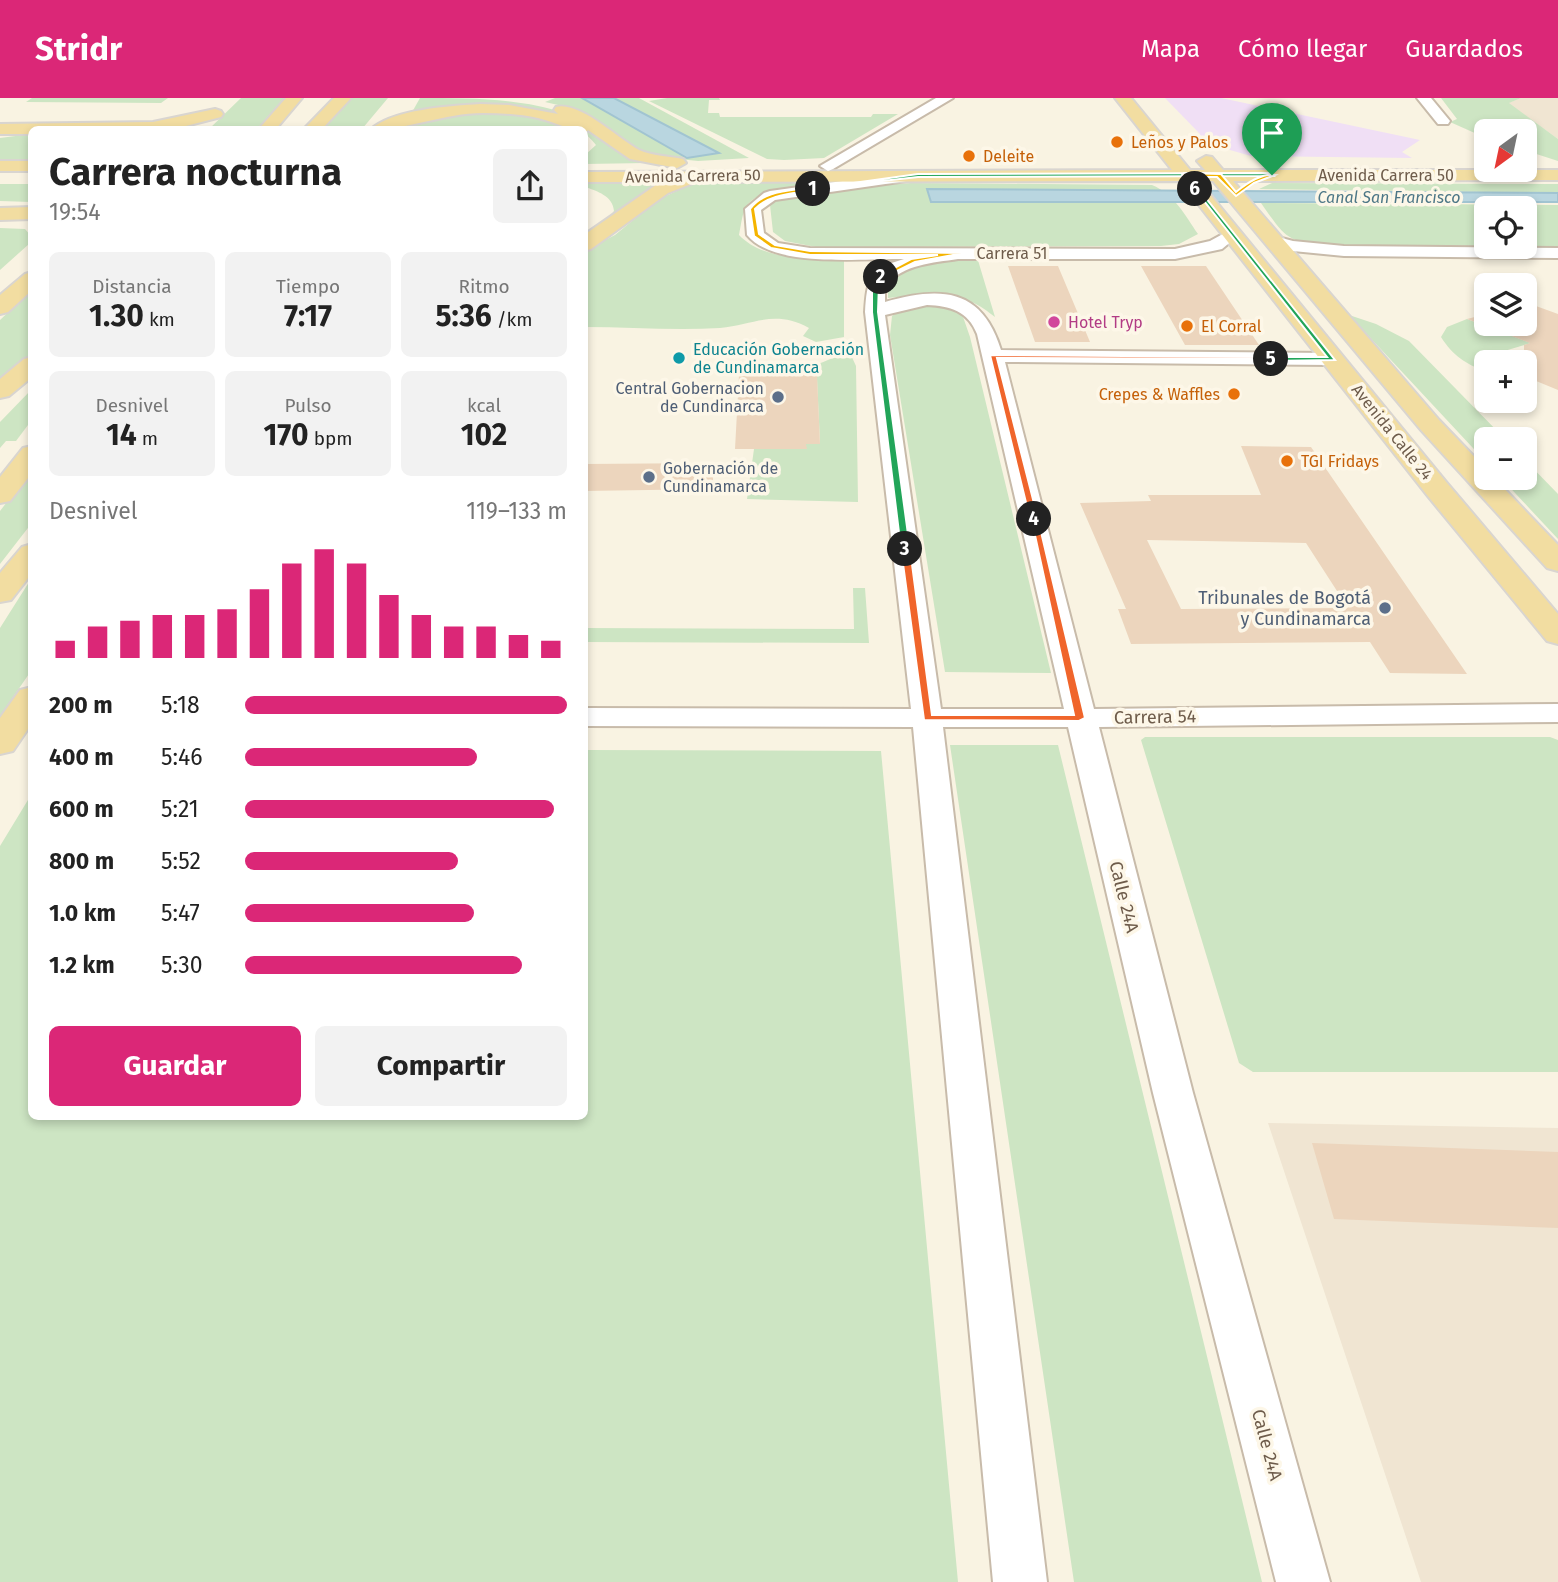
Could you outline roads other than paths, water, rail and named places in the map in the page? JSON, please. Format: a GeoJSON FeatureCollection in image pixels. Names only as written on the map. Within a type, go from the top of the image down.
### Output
{"type":"FeatureCollection","features":[{"type":"Feature","properties":{"kind":"main road"},"geometry":{"type":"LineString","coordinates":[[270,126],[294,98]]}},
{"type":"Feature","properties":{"kind":"main road"},"geometry":{"type":"LineString","coordinates":[[315,126],[343,98]]}},
{"type":"Feature","properties":{"kind":"main road"},"geometry":{"type":"LineString","coordinates":[[515,98],[561,109],[579,117],[636,155],[660,161],[707,166]]}},
{"type":"Feature","properties":{"kind":"main road","name":"Avenida Calle 24"},"geometry":{"type":"LineString","coordinates":[[1123,98],[1150,144],[1191,183],[1558,634]]}},
{"type":"Feature","properties":{"kind":"main road"},"geometry":{"type":"LineString","coordinates":[[388,126],[417,115],[481,107],[518,108],[550,113],[574,126]]}},
{"type":"Feature","properties":{"kind":"main road"},"geometry":{"type":"LineString","coordinates":[[372,126],[386,108]]}},
{"type":"Feature","properties":{"kind":"main road"},"geometry":{"type":"LineString","coordinates":[[160,126],[182,123],[219,110],[201,126]]}},
{"type":"Feature","properties":{"kind":"main road"},"geometry":{"type":"LineString","coordinates":[[0,129],[28,129]]}},
{"type":"Feature","properties":{"kind":"main road"},"geometry":{"type":"LineString","coordinates":[[0,135],[28,132]]}},
{"type":"Feature","properties":{"kind":"main road","name":"Avenida Calle 24"},"geometry":{"type":"LineString","coordinates":[[1280,170],[1191,145],[1231,185],[1274,241],[1430,425],[1558,562]]}},
{"type":"Feature","properties":{"kind":"main road"},"geometry":{"type":"LineString","coordinates":[[1093,166],[1129,159]]}},
{"type":"Feature","properties":{"kind":"main road","name":"Avenida Carrera 50"},"geometry":{"type":"LineString","coordinates":[[588,166],[1093,166],[1191,183]]}},
{"type":"Feature","properties":{"kind":"main road","name":"Avenida Carrera 50"},"geometry":{"type":"LineString","coordinates":[[588,187],[729,175],[1120,176],[1231,185],[1280,170],[1474,167]]}},
{"type":"Feature","properties":{"kind":"main road"},"geometry":{"type":"LineString","coordinates":[[1231,185],[1280,170]]}},
{"type":"Feature","properties":{"kind":"main road","name":"Avenida Carrera 50"},"geometry":{"type":"LineString","coordinates":[[1280,170],[1556,174]]}},
{"type":"Feature","properties":{"kind":"main road","name":"Avenida Carrera 50"},"geometry":{"type":"LineString","coordinates":[[1537,170],[1556,174]]}},
{"type":"Feature","properties":{"kind":"main road"},"geometry":{"type":"LineString","coordinates":[[588,242],[662,189],[692,180],[729,175]]}},
{"type":"Feature","properties":{"kind":"main road"},"geometry":{"type":"LineString","coordinates":[[0,214],[28,213]]}},
{"type":"Feature","properties":{"kind":"main road"},"geometry":{"type":"LineString","coordinates":[[588,229],[604,213]]}},
{"type":"Feature","properties":{"kind":"main road"},"geometry":{"type":"LineString","coordinates":[[0,220],[28,221]]}},
{"type":"Feature","properties":{"kind":"main road"},"geometry":{"type":"LineString","coordinates":[[0,306],[28,282]]}},
{"type":"Feature","properties":{"kind":"main road"},"geometry":{"type":"LineString","coordinates":[[0,391],[28,367]]}},
{"type":"Feature","properties":{"kind":"main road"},"geometry":{"type":"LineString","coordinates":[[0,495],[28,459]]}},
{"type":"Feature","properties":{"kind":"main road"},"geometry":{"type":"LineString","coordinates":[[0,593],[28,558]]}},
{"type":"Feature","properties":{"kind":"street"},"geometry":{"type":"LineString","coordinates":[[828,166],[946,98]]}},
{"type":"Feature","properties":{"kind":"street"},"geometry":{"type":"LineString","coordinates":[[1424,98],[1443,121]]}},
{"type":"Feature","properties":{"kind":"street","name":"Carrera 51"},"geometry":{"type":"LineString","coordinates":[[918,175],[783,193],[762,200],[753,209],[756,235],[773,247],[789,251],[1175,254],[1208,248],[1232,234]]}},
{"type":"Feature","properties":{"kind":"street"},"geometry":{"type":"LineString","coordinates":[[1274,241],[1293,246],[1344,251],[1558,253]]}},
{"type":"Feature","properties":{"kind":"street"},"geometry":{"type":"LineString","coordinates":[[961,253],[913,261],[889,271],[876,284],[875,312],[927,718],[1020,1582]]}},
{"type":"Feature","properties":{"kind":"street","name":"Calle 24A"},"geometry":{"type":"LineString","coordinates":[[875,312],[912,300],[938,300],[959,305],[974,312],[979,318],[993,356],[1079,718],[1173,1093],[1303,1582]]}},
{"type":"Feature","properties":{"kind":"street"},"geometry":{"type":"LineString","coordinates":[[993,356],[1332,359]]}},
{"type":"Feature","properties":{"kind":"street","name":"Carrera 54"},"geometry":{"type":"LineString","coordinates":[[588,717],[1079,718],[1558,713]]}},
{"type":"Feature","properties":{"kind":"water"},"geometry":{"type":"Polygon","coordinates":[[[582,98],[614,98],[719,153],[687,158],[582,98]]]}},
{"type":"Feature","properties":{"kind":"water","name":"Canal San Francisco"},"geometry":{"type":"Polygon","coordinates":[[[927,189],[1558,193],[1558,202],[1537,202],[1537,196],[1474,196],[1474,202],[931,202],[927,189]]]}},
{"type":"Feature","properties":{"kind":"place","name":"Leños y Palos"},"geometry":{"type":"Point","coordinates":[1117,142]}},
{"type":"Feature","properties":{"kind":"place","name":"Deleite"},"geometry":{"type":"Point","coordinates":[969,156]}},
{"type":"Feature","properties":{"kind":"place","name":"Hotel Tryp"},"geometry":{"type":"Point","coordinates":[1054,322]}},
{"type":"Feature","properties":{"kind":"place","name":"El Corral"},"geometry":{"type":"Point","coordinates":[1187,326]}},
{"type":"Feature","properties":{"kind":"place","name":"Educación Gobernación de Cundinamarca"},"geometry":{"type":"Point","coordinates":[679,358]}},
{"type":"Feature","properties":{"kind":"place","name":"Crepes & Waffles"},"geometry":{"type":"Point","coordinates":[1234,394]}},
{"type":"Feature","properties":{"kind":"place","name":"Central Gobernacion de Cundinarca"},"geometry":{"type":"Point","coordinates":[778,397]}},
{"type":"Feature","properties":{"kind":"place","name":"TGI Fridays"},"geometry":{"type":"Point","coordinates":[1287,461]}},
{"type":"Feature","properties":{"kind":"place","name":"Gobernación de Cundinamarca"},"geometry":{"type":"Point","coordinates":[649,477]}},
{"type":"Feature","properties":{"kind":"place","name":"Tribunales de Bogotá y Cundinamarca"},"geometry":{"type":"Point","coordinates":[1385,608]}}]}
